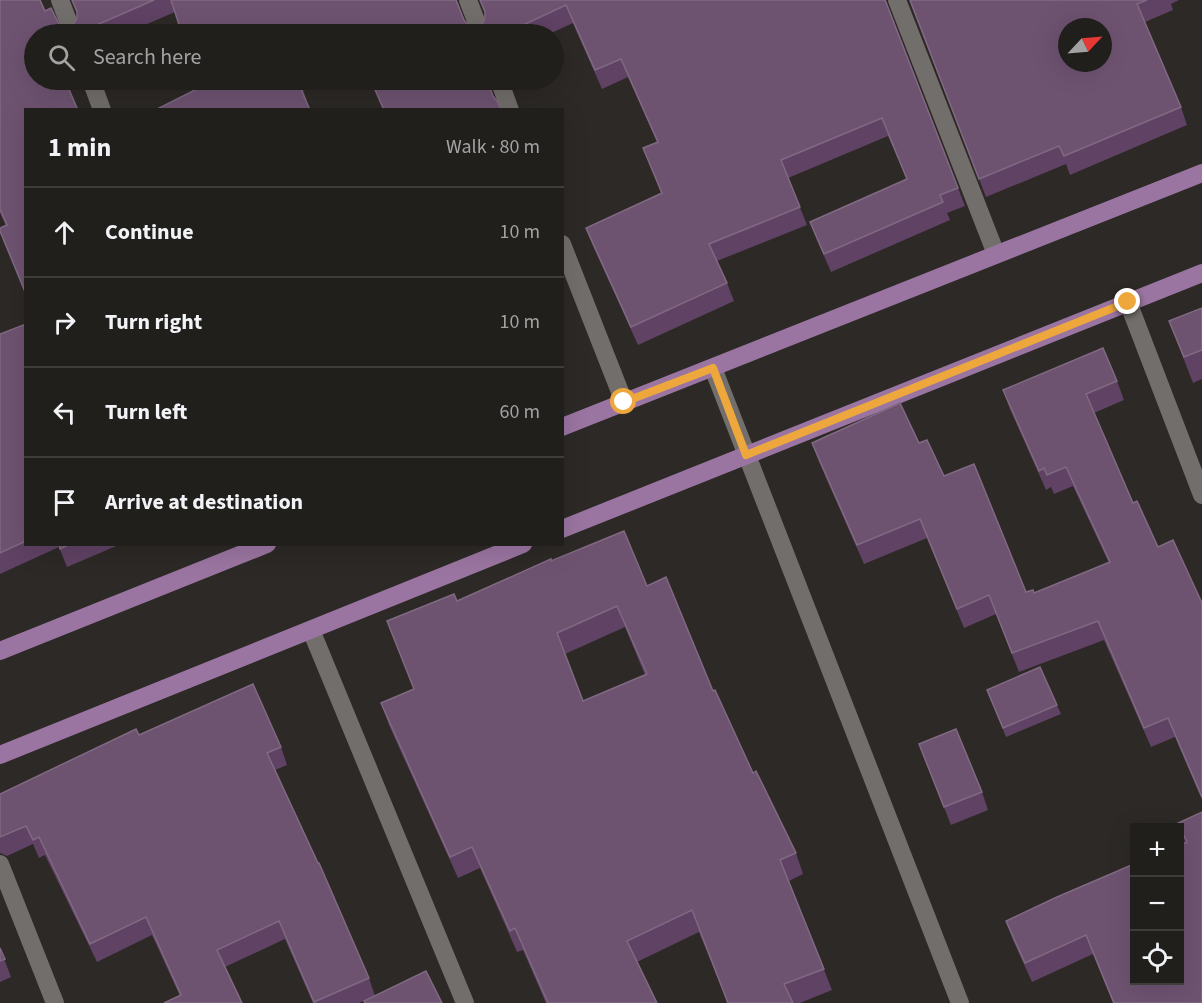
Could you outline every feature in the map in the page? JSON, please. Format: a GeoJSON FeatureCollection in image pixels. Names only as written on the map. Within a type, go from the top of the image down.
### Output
{"type":"FeatureCollection","features":[{"type":"Feature","properties":{"kind":"main road"},"geometry":{"type":"LineString","coordinates":[[564,426],[1202,173]]}},
{"type":"Feature","properties":{"kind":"main road"},"geometry":{"type":"LineString","coordinates":[[564,528],[1202,273]]}},
{"type":"Feature","properties":{"kind":"main road"},"geometry":{"type":"LineString","coordinates":[[0,651],[262,546]]}},
{"type":"Feature","properties":{"kind":"main road"},"geometry":{"type":"LineString","coordinates":[[0,755],[518,546]]}},
{"type":"Feature","properties":{"kind":"street"},"geometry":{"type":"LineString","coordinates":[[60,0],[69,24]]}},
{"type":"Feature","properties":{"kind":"street"},"geometry":{"type":"LineString","coordinates":[[468,0],[478,24]]}},
{"type":"Feature","properties":{"kind":"street"},"geometry":{"type":"LineString","coordinates":[[897,0],[996,254]]}},
{"type":"Feature","properties":{"kind":"street"},"geometry":{"type":"LineString","coordinates":[[95,90],[101,108]]}},
{"type":"Feature","properties":{"kind":"street"},"geometry":{"type":"LineString","coordinates":[[503,90],[509,108]]}},
{"type":"Feature","properties":{"kind":"street"},"geometry":{"type":"LineString","coordinates":[[564,249],[624,402]]}},
{"type":"Feature","properties":{"kind":"street"},"geometry":{"type":"LineString","coordinates":[[1128,302],[1202,495]]}},
{"type":"Feature","properties":{"kind":"street"},"geometry":{"type":"LineString","coordinates":[[713,368],[960,1003]]}},
{"type":"Feature","properties":{"kind":"street"},"geometry":{"type":"LineString","coordinates":[[311,630],[465,1003]]}},
{"type":"Feature","properties":{"kind":"street"},"geometry":{"type":"LineString","coordinates":[[0,864],[55,1003]]}},
{"type":"Feature","properties":{"kind":"building"},"geometry":{"type":"Polygon","coordinates":[[[0,0],[40,0],[45,11],[51,8],[59,24],[24,24],[24,90],[69,90],[77,108],[24,108],[24,289],[0,231],[0,228],[7,225],[0,209],[0,0]]]}},
{"type":"Feature","properties":{"kind":"building"},"geometry":{"type":"Polygon","coordinates":[[[72,0],[154,0],[99,24],[73,24],[77,18],[77,12],[72,0]]]}},
{"type":"Feature","properties":{"kind":"building"},"geometry":{"type":"Polygon","coordinates":[[[171,0],[456,0],[467,24],[179,24],[171,0]]]}},
{"type":"Feature","properties":{"kind":"building"},"geometry":{"type":"Polygon","coordinates":[[[480,0],[885,0],[958,188],[940,195],[943,202],[824,254],[810,222],[907,179],[882,118],[781,160],[800,207],[709,244],[727,283],[631,327],[586,228],[662,193],[643,148],[658,142],[621,59],[595,70],[566,5],[525,24],[481,24],[485,12],[480,0]]]}},
{"type":"Feature","properties":{"kind":"building"},"geometry":{"type":"Polygon","coordinates":[[[910,0],[1147,0],[1137,4],[1181,107],[1064,156],[1059,146],[979,179],[910,0]]]}},
{"type":"Feature","properties":{"kind":"building"},"geometry":{"type":"Polygon","coordinates":[[[195,90],[301,90],[309,108],[159,108],[195,90]]]}},
{"type":"Feature","properties":{"kind":"building"},"geometry":{"type":"Polygon","coordinates":[[[375,90],[491,90],[500,108],[383,108],[375,90]]]}},
{"type":"Feature","properties":{"kind":"building"},"geometry":{"type":"Polygon","coordinates":[[[1202,308],[1202,350],[1184,357],[1169,321],[1202,308]]]}},
{"type":"Feature","properties":{"kind":"building"},"geometry":{"type":"Polygon","coordinates":[[[24,325],[24,542],[0,553],[0,334],[24,325]]]}},
{"type":"Feature","properties":{"kind":"building"},"geometry":{"type":"Polygon","coordinates":[[[1103,348],[1117,381],[1086,394],[1133,503],[1137,501],[1158,547],[1173,540],[1202,603],[1202,797],[1168,718],[1144,728],[1098,621],[1012,653],[989,595],[957,609],[920,519],[857,545],[812,443],[900,403],[919,443],[927,440],[944,476],[974,464],[1026,592],[1033,590],[1034,593],[1110,562],[1066,467],[1047,475],[1044,468],[1039,471],[1003,390],[1103,348]]]}},
{"type":"Feature","properties":{"kind":"building"},"geometry":{"type":"Polygon","coordinates":[[[624,531],[647,586],[666,577],[713,691],[715,690],[753,773],[756,771],[796,853],[780,860],[824,969],[784,984],[793,1003],[728,1003],[692,910],[627,941],[657,1003],[548,1003],[515,928],[510,931],[472,847],[450,857],[381,703],[414,689],[387,621],[454,594],[457,601],[551,559],[551,561],[624,531]],[[617,606],[557,633],[583,701],[647,674],[617,606]]]}},
{"type":"Feature","properties":{"kind":"building"},"geometry":{"type":"Polygon","coordinates":[[[1040,667],[1057,705],[1003,728],[987,690],[1040,667]]]}},
{"type":"Feature","properties":{"kind":"building"},"geometry":{"type":"Polygon","coordinates":[[[253,684],[281,747],[267,753],[319,863],[369,978],[314,1002],[279,921],[217,950],[242,1003],[164,1003],[181,995],[146,917],[90,944],[39,837],[33,840],[26,826],[0,837],[0,794],[136,729],[139,735],[253,684]]]}},
{"type":"Feature","properties":{"kind":"building"},"geometry":{"type":"Polygon","coordinates":[[[956,729],[982,792],[944,807],[919,744],[956,729]]]}},
{"type":"Feature","properties":{"kind":"building"},"geometry":{"type":"Polygon","coordinates":[[[1202,812],[1202,1003],[1114,1003],[1086,935],[1025,963],[1006,921],[1130,866],[1130,985],[1184,985],[1184,843],[1187,842],[1184,836],[1184,823],[1178,823],[1202,812]]]}},
{"type":"Feature","properties":{"kind":"building"},"geometry":{"type":"Polygon","coordinates":[[[0,948],[5,959],[0,961],[0,948]]]}},
{"type":"Feature","properties":{"kind":"building"},"geometry":{"type":"Polygon","coordinates":[[[426,971],[442,1003],[365,1003],[364,1001],[426,971]]]}},
{"type":"Feature","properties":{"kind":"route"},"geometry":{"type":"LineString","coordinates":[[624,402],[713,368],[746,455],[1128,302]]}}]}
